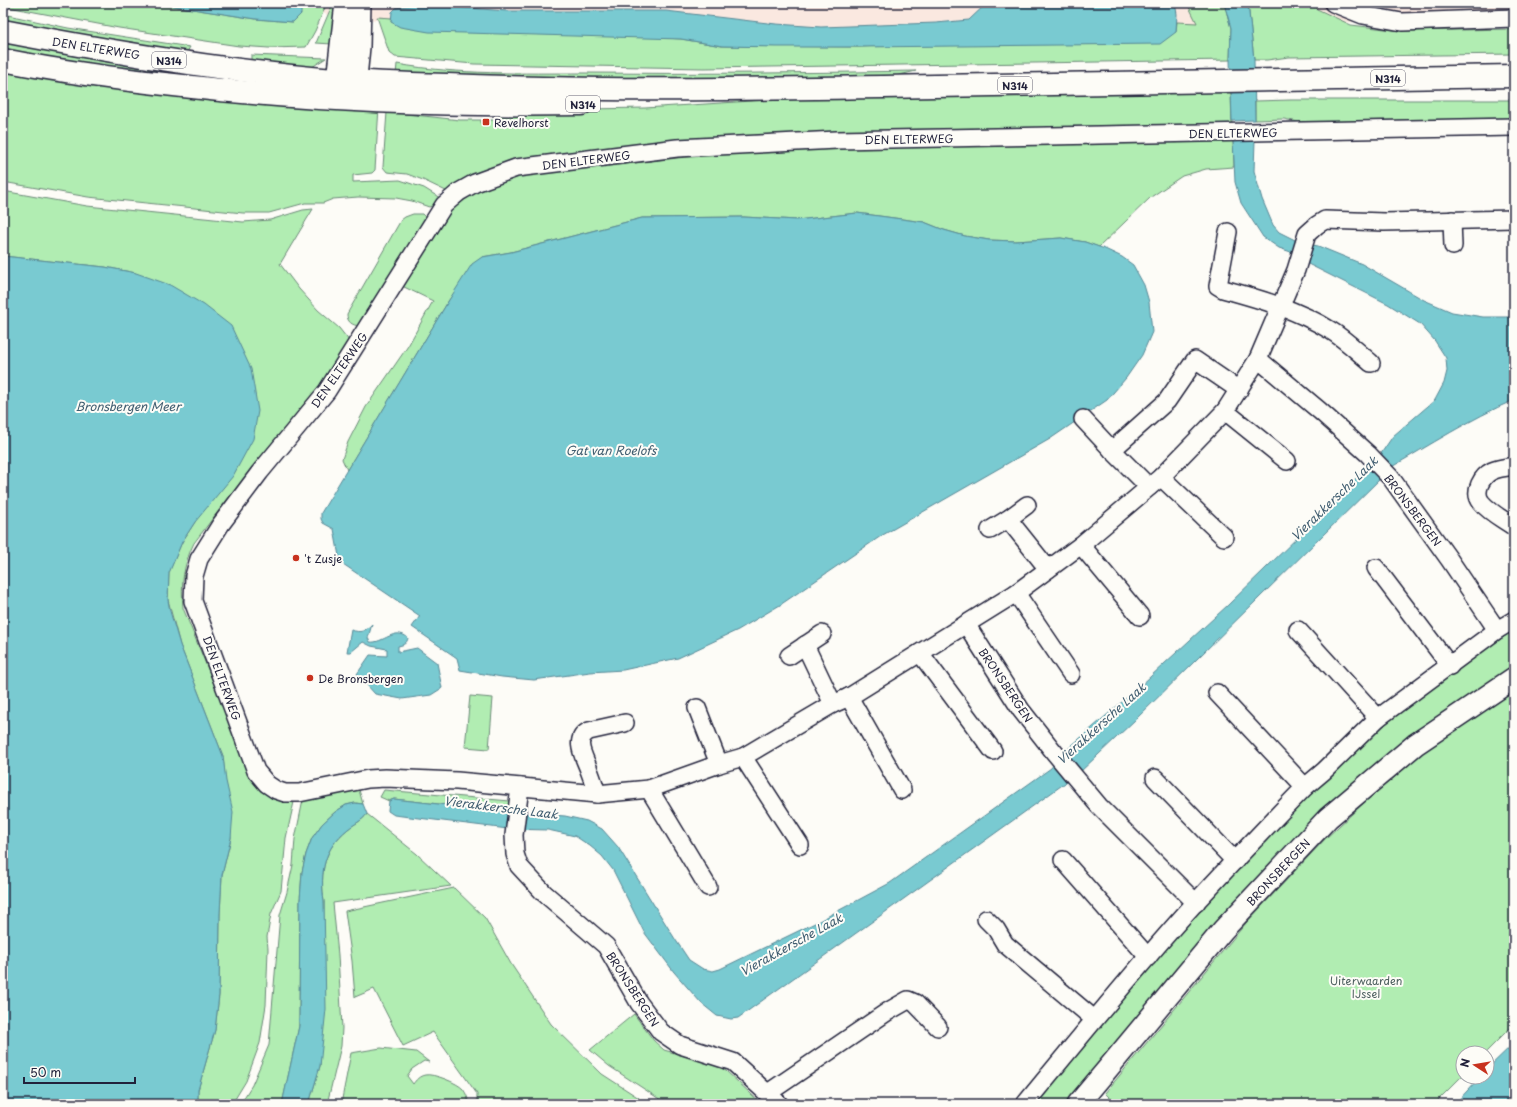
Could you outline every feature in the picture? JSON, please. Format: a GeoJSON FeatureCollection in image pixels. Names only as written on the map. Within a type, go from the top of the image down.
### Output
{"type":"FeatureCollection","features":[{"type":"Feature","properties":{"kind":"main road","name":"DEN ELTERWEG"},"geometry":{"type":"LineString","coordinates":[[3,31],[82,46],[345,90]]}},
{"type":"Feature","properties":{"kind":"main road","name":"DEN ELTERWEG"},"geometry":{"type":"LineString","coordinates":[[3,60],[35,67],[222,91],[812,88],[1514,76]]}},
{"type":"Feature","properties":{"kind":"street"},"geometry":{"type":"LineString","coordinates":[[345,90],[346,3]]}},
{"type":"Feature","properties":{"kind":"street"},"geometry":{"type":"LineString","coordinates":[[345,90],[359,47],[360,3]]}},
{"type":"Feature","properties":{"kind":"street"},"geometry":{"type":"LineString","coordinates":[[1333,3],[1363,15],[1402,22],[1514,18]]}},
{"type":"Feature","properties":{"kind":"street","name":"DEN ELTERWEG"},"geometry":{"type":"LineString","coordinates":[[520,787],[456,781],[385,778],[368,779],[299,792],[285,793],[276,790],[267,784],[256,772],[193,601],[194,576],[199,560],[220,524],[260,472],[327,391],[441,210],[450,199],[475,183],[516,168],[677,148],[837,140],[1514,127]]}},
{"type":"Feature","properties":{"kind":"street"},"geometry":{"type":"LineString","coordinates":[[520,787],[597,794],[649,789],[743,757],[833,704],[849,697],[1016,593],[1081,545],[1155,482],[1225,411],[1258,358],[1296,270],[1307,234],[1325,220],[1384,222],[1514,219]]}},
{"type":"Feature","properties":{"kind":"street"},"geometry":{"type":"LineString","coordinates":[[1452,220],[1453,246]]}},
{"type":"Feature","properties":{"kind":"street"},"geometry":{"type":"LineString","coordinates":[[1228,232],[1218,286],[1223,289],[1281,307],[1308,318],[1332,331],[1371,363]]}},
{"type":"Feature","properties":{"kind":"street","name":"BRONSBERGEN"},"geometry":{"type":"LineString","coordinates":[[1258,358],[1368,454],[1391,478],[1449,559],[1497,630]]}},
{"type":"Feature","properties":{"kind":"street"},"geometry":{"type":"LineString","coordinates":[[1112,450],[1167,401],[1195,360],[1239,390]]}},
{"type":"Feature","properties":{"kind":"street"},"geometry":{"type":"LineString","coordinates":[[1225,411],[1287,461]]}},
{"type":"Feature","properties":{"kind":"street"},"geometry":{"type":"LineString","coordinates":[[1083,419],[1112,450],[1224,537]]}},
{"type":"Feature","properties":{"kind":"street"},"geometry":{"type":"LineString","coordinates":[[1514,466],[1493,470],[1482,478],[1478,489],[1480,501],[1514,527]]}},
{"type":"Feature","properties":{"kind":"street"},"geometry":{"type":"LineString","coordinates":[[990,530],[1027,505]]}},
{"type":"Feature","properties":{"kind":"street"},"geometry":{"type":"LineString","coordinates":[[1008,519],[1048,569]]}},
{"type":"Feature","properties":{"kind":"street"},"geometry":{"type":"LineString","coordinates":[[1081,545],[1140,616]]}},
{"type":"Feature","properties":{"kind":"street"},"geometry":{"type":"LineString","coordinates":[[1376,568],[1450,666]]}},
{"type":"Feature","properties":{"kind":"street"},"geometry":{"type":"LineString","coordinates":[[1016,593],[1071,674]]}},
{"type":"Feature","properties":{"kind":"street"},"geometry":{"type":"LineString","coordinates":[[1025,1104],[1094,1019],[1196,902],[1305,787],[1324,771],[1378,718],[1497,630],[1514,620]]}},
{"type":"Feature","properties":{"kind":"street","name":"BRONSBERGEN"},"geometry":{"type":"LineString","coordinates":[[966,624],[1021,710],[1054,752],[1099,806],[1196,902]]}},
{"type":"Feature","properties":{"kind":"street"},"geometry":{"type":"LineString","coordinates":[[1298,630],[1378,718]]}},
{"type":"Feature","properties":{"kind":"street"},"geometry":{"type":"LineString","coordinates":[[789,656],[822,634]]}},
{"type":"Feature","properties":{"kind":"street"},"geometry":{"type":"LineString","coordinates":[[804,645],[833,704]]}},
{"type":"Feature","properties":{"kind":"street"},"geometry":{"type":"LineString","coordinates":[[920,653],[993,751]]}},
{"type":"Feature","properties":{"kind":"street","name":"BRONSBERGEN"},"geometry":{"type":"LineString","coordinates":[[1078,1104],[1223,930],[1328,818],[1416,744],[1514,678]]}},
{"type":"Feature","properties":{"kind":"street"},"geometry":{"type":"LineString","coordinates":[[1217,693],[1305,787]]}},
{"type":"Feature","properties":{"kind":"street"},"geometry":{"type":"LineString","coordinates":[[849,697],[902,790]]}},
{"type":"Feature","properties":{"kind":"street"},"geometry":{"type":"LineString","coordinates":[[697,708],[719,764]]}},
{"type":"Feature","properties":{"kind":"street"},"geometry":{"type":"LineString","coordinates":[[597,794],[589,769],[581,751],[581,738],[589,731],[625,723]]}},
{"type":"Feature","properties":{"kind":"street"},"geometry":{"type":"LineString","coordinates":[[743,757],[800,845]]}},
{"type":"Feature","properties":{"kind":"street"},"geometry":{"type":"LineString","coordinates":[[1155,778],[1235,861]]}},
{"type":"Feature","properties":{"kind":"street","name":"BRONSBERGEN"},"geometry":{"type":"LineString","coordinates":[[520,787],[514,835],[515,854],[519,866],[544,893],[606,946],[639,1003],[661,1032],[680,1045],[733,1062],[774,1099],[888,1012],[908,1000],[915,1003],[938,1027]]}},
{"type":"Feature","properties":{"kind":"street"},"geometry":{"type":"LineString","coordinates":[[649,789],[708,887]]}},
{"type":"Feature","properties":{"kind":"street"},"geometry":{"type":"LineString","coordinates":[[1063,860],[1148,957]]}},
{"type":"Feature","properties":{"kind":"street"},"geometry":{"type":"LineString","coordinates":[[986,919],[996,929],[1005,944],[1094,1019]]}},
{"type":"Feature","properties":{"kind":"shaded area"},"geometry":{"type":"Polygon","coordinates":[[[277,3],[1514,3],[1514,16],[1020,35],[346,19],[277,3]]]}},
{"type":"Feature","properties":{"kind":"green space"},"geometry":{"type":"Polygon","coordinates":[[[3,3],[154,3],[256,19],[293,22],[301,6],[288,3],[327,3],[315,31],[306,47],[269,48],[239,46],[119,28],[3,6],[3,3]]]}},
{"type":"Feature","properties":{"kind":"green space"},"geometry":{"type":"Polygon","coordinates":[[[333,3],[337,3],[332,44],[316,43],[333,3]]]}},
{"type":"Feature","properties":{"kind":"green space"},"geometry":{"type":"Polygon","coordinates":[[[1187,3],[1224,3],[1231,28],[1230,60],[704,68],[474,64],[395,57],[389,52],[377,17],[392,18],[391,22],[681,39],[722,46],[860,47],[1176,32],[1177,22],[1197,23],[1187,3]]]}},
{"type":"Feature","properties":{"kind":"green space"},"geometry":{"type":"Polygon","coordinates":[[[1248,3],[1308,3],[1317,9],[1351,25],[1402,31],[1514,29],[1514,54],[1289,57],[1254,60],[1248,3]]]}},
{"type":"Feature","properties":{"kind":"green space"},"geometry":{"type":"Polygon","coordinates":[[[3,14],[68,28],[190,47],[187,52],[3,28],[3,14]]]}},
{"type":"Feature","properties":{"kind":"green space"},"geometry":{"type":"Polygon","coordinates":[[[3,36],[203,68],[201,78],[3,56],[3,36]]]}},
{"type":"Feature","properties":{"kind":"green space"},"geometry":{"type":"Polygon","coordinates":[[[251,55],[326,58],[312,67],[304,69],[251,61],[251,55]]]}},
{"type":"Feature","properties":{"kind":"green space"},"geometry":{"type":"Polygon","coordinates":[[[397,64],[420,68],[467,72],[514,73],[916,71],[891,77],[689,85],[396,74],[397,64]]]}},
{"type":"Feature","properties":{"kind":"green space"},"geometry":{"type":"Polygon","coordinates":[[[3,65],[379,107],[375,170],[372,173],[353,175],[353,182],[400,180],[424,188],[440,198],[434,205],[429,207],[412,201],[396,198],[358,197],[333,199],[323,203],[305,203],[269,213],[243,213],[88,197],[3,182],[3,65]]]}},
{"type":"Feature","properties":{"kind":"green space"},"geometry":{"type":"Polygon","coordinates":[[[1231,91],[1232,129],[652,146],[448,192],[407,174],[387,172],[383,167],[387,112],[460,120],[481,120],[481,124],[487,124],[488,120],[496,120],[496,116],[531,110],[645,108],[797,98],[1231,91]]]}},
{"type":"Feature","properties":{"kind":"green space"},"geometry":{"type":"Polygon","coordinates":[[[1514,100],[1514,122],[1308,124],[1284,119],[1255,120],[1255,101],[1514,100]]]}},
{"type":"Feature","properties":{"kind":"green space"},"geometry":{"type":"Polygon","coordinates":[[[1233,140],[1234,167],[1206,169],[1182,176],[1151,197],[1099,247],[1085,242],[1061,238],[1016,241],[989,240],[965,236],[924,222],[857,213],[797,220],[744,217],[642,218],[511,252],[482,257],[449,300],[347,470],[342,459],[348,442],[366,407],[408,346],[433,301],[400,285],[446,214],[470,196],[499,178],[539,170],[626,164],[746,150],[1233,140]]]}},
{"type":"Feature","properties":{"kind":"green space"},"geometry":{"type":"Polygon","coordinates":[[[3,191],[87,206],[243,222],[270,220],[303,210],[313,209],[280,264],[299,289],[318,310],[339,328],[350,342],[300,414],[271,448],[252,467],[194,543],[185,567],[182,591],[183,608],[254,782],[277,799],[294,802],[286,838],[281,891],[271,914],[267,937],[266,1005],[260,1043],[246,1081],[232,1104],[198,1104],[198,1090],[215,1030],[219,995],[222,875],[231,838],[223,756],[180,645],[168,600],[169,572],[182,542],[195,522],[136,273],[105,267],[3,256],[3,191]]]}},
{"type":"Feature","properties":{"kind":"green space"},"geometry":{"type":"Polygon","coordinates":[[[413,214],[422,214],[426,218],[359,326],[352,324],[348,319],[347,314],[401,220],[413,214]]]}},
{"type":"Feature","properties":{"kind":"green space"},"geometry":{"type":"Polygon","coordinates":[[[1514,630],[1514,669],[1482,687],[1429,722],[1381,760],[1068,1104],[1032,1104],[1184,922],[1282,821],[1354,750],[1390,719],[1461,666],[1514,630]]]}},
{"type":"Feature","properties":{"kind":"green space","name":"Uiterwaarden IJssel"},"geometry":{"type":"Polygon","coordinates":[[[1514,686],[1514,1024],[1493,1045],[1455,1045],[1455,1083],[1434,1104],[1116,1104],[1105,1093],[1246,923],[1326,838],[1366,801],[1409,765],[1427,747],[1514,686]]]}},
{"type":"Feature","properties":{"kind":"green space"},"geometry":{"type":"Polygon","coordinates":[[[470,696],[493,698],[489,749],[465,747],[470,696]]]}},
{"type":"Feature","properties":{"kind":"green space"},"geometry":{"type":"Polygon","coordinates":[[[359,790],[363,804],[355,803],[346,805],[335,812],[322,824],[312,838],[306,854],[302,872],[300,900],[299,1026],[282,1104],[240,1104],[252,1085],[269,1045],[280,915],[293,865],[295,839],[303,800],[359,790]]]}},
{"type":"Feature","properties":{"kind":"green space"},"geometry":{"type":"Polygon","coordinates":[[[384,790],[510,801],[510,812],[394,799],[389,801],[380,797],[384,790]]]}},
{"type":"Feature","properties":{"kind":"green space"},"geometry":{"type":"Polygon","coordinates":[[[367,814],[417,854],[451,886],[333,903],[338,955],[342,1028],[341,1046],[327,1104],[309,1104],[320,1066],[324,902],[323,871],[328,853],[333,845],[348,829],[367,814]]]}},
{"type":"Feature","properties":{"kind":"green space"},"geometry":{"type":"Polygon","coordinates":[[[454,888],[485,918],[511,964],[551,1024],[602,1074],[639,1098],[631,1104],[477,1104],[477,1094],[433,1032],[403,1046],[374,989],[355,997],[345,911],[454,888]]]}},
{"type":"Feature","properties":{"kind":"green space"},"geometry":{"type":"Polygon","coordinates":[[[634,1014],[654,1041],[664,1050],[716,1065],[726,1071],[762,1104],[667,1104],[609,1066],[590,1050],[634,1014]]]}},
{"type":"Feature","properties":{"kind":"green space"},"geometry":{"type":"Polygon","coordinates":[[[381,1048],[416,1052],[429,1062],[424,1061],[412,1069],[407,1076],[413,1084],[419,1077],[425,1075],[445,1079],[463,1089],[469,1104],[341,1104],[351,1053],[381,1048]]]}},
{"type":"Feature","properties":{"kind":"water"},"geometry":{"type":"Polygon","coordinates":[[[154,3],[288,3],[301,6],[301,14],[293,22],[256,19],[154,3]]]}},
{"type":"Feature","properties":{"kind":"water"},"geometry":{"type":"Polygon","coordinates":[[[987,3],[1175,3],[1177,14],[1176,32],[1160,44],[777,47],[722,46],[681,39],[429,32],[400,27],[391,22],[392,12],[396,8],[416,4],[507,11],[666,11],[776,24],[821,27],[936,23],[969,20],[987,3]]]}},
{"type":"Feature","properties":{"kind":"water"},"geometry":{"type":"Polygon","coordinates":[[[1224,3],[1248,3],[1254,60],[1255,120],[1232,121],[1230,60],[1231,28],[1224,3]]]}},
{"type":"Feature","properties":{"kind":"water"},"geometry":{"type":"Polygon","coordinates":[[[1233,140],[1255,140],[1254,171],[1262,199],[1273,225],[1279,232],[1301,243],[1318,246],[1362,264],[1424,300],[1452,312],[1483,317],[1514,317],[1514,400],[1466,424],[1388,469],[1378,458],[1393,436],[1435,400],[1444,383],[1447,371],[1446,358],[1435,341],[1420,324],[1388,304],[1308,264],[1291,252],[1279,248],[1263,237],[1241,203],[1235,182],[1233,140]]]}},
{"type":"Feature","properties":{"kind":"water","name":"Gat van Roelofs"},"geometry":{"type":"Polygon","coordinates":[[[857,213],[924,222],[965,236],[989,240],[1016,241],[1061,238],[1085,242],[1122,257],[1133,265],[1144,285],[1149,302],[1152,332],[1142,355],[1126,378],[1107,400],[1050,439],[881,536],[780,605],[738,630],[678,658],[623,670],[590,672],[534,680],[502,677],[460,670],[457,658],[412,627],[420,616],[340,562],[334,529],[323,523],[321,513],[449,300],[472,264],[482,257],[511,252],[642,218],[744,217],[797,220],[857,213]]]}},
{"type":"Feature","properties":{"kind":"water","name":"Bronsbergen Meer"},"geometry":{"type":"Polygon","coordinates":[[[3,256],[105,267],[136,273],[170,285],[204,305],[231,326],[251,369],[258,411],[253,439],[233,476],[195,522],[182,542],[169,573],[168,600],[170,611],[180,645],[223,756],[226,781],[233,812],[231,838],[222,875],[219,995],[215,1030],[198,1090],[198,1104],[3,1104],[3,256]]]}},
{"type":"Feature","properties":{"kind":"water","name":"Vierakkersche Laak"},"geometry":{"type":"Polygon","coordinates":[[[1371,463],[1383,476],[1136,719],[1079,773],[738,1018],[731,1019],[717,1016],[701,1003],[674,972],[644,932],[613,870],[602,856],[575,836],[548,830],[508,829],[394,815],[388,811],[389,801],[394,799],[510,812],[565,816],[587,821],[602,829],[618,847],[689,960],[703,969],[713,971],[720,969],[819,921],[890,883],[1051,768],[1062,754],[1138,688],[1228,605],[1371,463]]]}},
{"type":"Feature","properties":{"kind":"water"},"geometry":{"type":"Polygon","coordinates":[[[372,624],[368,638],[370,642],[380,641],[398,634],[403,635],[408,638],[408,640],[405,644],[398,646],[398,652],[417,648],[437,663],[442,688],[431,695],[402,699],[375,694],[357,674],[370,655],[387,656],[387,649],[371,646],[363,642],[351,652],[347,652],[351,630],[362,631],[367,629],[372,624]]]}},
{"type":"Feature","properties":{"kind":"water"},"geometry":{"type":"Polygon","coordinates":[[[355,803],[363,804],[367,814],[348,829],[333,845],[328,853],[323,871],[326,1009],[320,1066],[309,1104],[282,1104],[299,1026],[300,900],[302,872],[306,854],[312,838],[322,824],[335,812],[346,805],[355,803]]]}},
{"type":"Feature","properties":{"kind":"water"},"geometry":{"type":"Polygon","coordinates":[[[1514,1043],[1514,1104],[1455,1104],[1473,1085],[1495,1085],[1495,1061],[1514,1043]]]}},
{"type":"Feature","properties":{"kind":"place","name":"Revelhorst"},"geometry":{"type":"Point","coordinates":[486,122]}},
{"type":"Feature","properties":{"kind":"place","name":"'t Zusje"},"geometry":{"type":"Point","coordinates":[296,558]}},
{"type":"Feature","properties":{"kind":"place","name":"De Bronsbergen"},"geometry":{"type":"Point","coordinates":[310,678]}}]}
